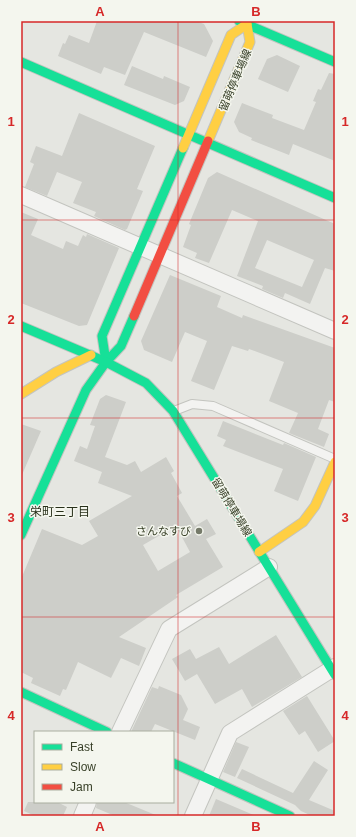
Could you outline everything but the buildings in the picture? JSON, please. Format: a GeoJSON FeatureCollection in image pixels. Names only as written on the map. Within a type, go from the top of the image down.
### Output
{"type":"FeatureCollection","features":[{"type":"Feature","properties":{"kind":"street"},"geometry":{"type":"LineString","coordinates":[[245,22],[335,62]]}},
{"type":"Feature","properties":{"kind":"street","name":"留萌停車場線"},"geometry":{"type":"LineString","coordinates":[[245,22],[250,42],[121,346],[106,362],[102,336],[231,35],[245,22]]}},
{"type":"Feature","properties":{"kind":"street"},"geometry":{"type":"LineString","coordinates":[[21,62],[335,198]]}},
{"type":"Feature","properties":{"kind":"street"},"geometry":{"type":"LineString","coordinates":[[21,195],[335,331]]}},
{"type":"Feature","properties":{"kind":"street"},"geometry":{"type":"LineString","coordinates":[[21,326],[106,362],[86,390],[21,535]]}},
{"type":"Feature","properties":{"kind":"street"},"geometry":{"type":"LineString","coordinates":[[21,394],[56,372],[91,356]]}},
{"type":"Feature","properties":{"kind":"street","name":"留萌停車場線"},"geometry":{"type":"LineString","coordinates":[[106,362],[146,383],[173,411],[334,671]]}},
{"type":"Feature","properties":{"kind":"street"},"geometry":{"type":"LineString","coordinates":[[260,552],[303,522],[315,506],[335,462]]}},
{"type":"Feature","properties":{"kind":"street"},"geometry":{"type":"LineString","coordinates":[[120,731],[169,629],[269,568]]}},
{"type":"Feature","properties":{"kind":"street"},"geometry":{"type":"LineString","coordinates":[[193,816],[230,733],[334,671]]}},
{"type":"Feature","properties":{"kind":"street"},"geometry":{"type":"LineString","coordinates":[[21,692],[105,731]]}},
{"type":"Feature","properties":{"kind":"street"},"geometry":{"type":"LineString","coordinates":[[174,763],[290,816]]}},
{"type":"Feature","properties":{"kind":"street"},"geometry":{"type":"LineString","coordinates":[[82,816],[88,803]]}},
{"type":"Feature","properties":{"kind":"lane"},"geometry":{"type":"LineString","coordinates":[[173,411],[192,404],[213,406],[335,459]]}},
{"type":"Feature","properties":{"kind":"traffic: fast"},"geometry":{"type":"LineString","coordinates":[[239,21],[335,62]]}},
{"type":"Feature","properties":{"kind":"traffic: fast"},"geometry":{"type":"LineString","coordinates":[[21,62],[335,198]]}},
{"type":"Feature","properties":{"kind":"traffic: fast"},"geometry":{"type":"LineString","coordinates":[[134,316],[121,346],[106,362],[102,336],[183,148]]}},
{"type":"Feature","properties":{"kind":"traffic: fast"},"geometry":{"type":"LineString","coordinates":[[21,326],[106,362],[86,390],[21,535]]}},
{"type":"Feature","properties":{"kind":"traffic: fast"},"geometry":{"type":"LineString","coordinates":[[106,362],[146,383],[173,411],[335,675]]}},
{"type":"Feature","properties":{"kind":"traffic: fast"},"geometry":{"type":"LineString","coordinates":[[21,692],[105,731]]}},
{"type":"Feature","properties":{"kind":"traffic: fast"},"geometry":{"type":"LineString","coordinates":[[174,763],[290,816]]}},
{"type":"Feature","properties":{"kind":"traffic: slow"},"geometry":{"type":"LineString","coordinates":[[208,141],[250,42],[247,24]]}},
{"type":"Feature","properties":{"kind":"traffic: slow"},"geometry":{"type":"LineString","coordinates":[[183,148],[231,35],[247,24]]}},
{"type":"Feature","properties":{"kind":"traffic: slow"},"geometry":{"type":"LineString","coordinates":[[21,394],[56,372],[91,355]]}},
{"type":"Feature","properties":{"kind":"traffic: slow"},"geometry":{"type":"LineString","coordinates":[[259,552],[303,522],[315,506],[335,462]]}},
{"type":"Feature","properties":{"kind":"traffic: jam"},"geometry":{"type":"LineString","coordinates":[[134,316],[208,141]]}},
{"type":"Feature","properties":{"kind":"place","name":"さんなすび"},"geometry":{"type":"Point","coordinates":[199,531]}},
{"type":"Feature","properties":{"kind":"district","name":"栄町三丁目"},"geometry":{"type":"Point","coordinates":[60,512]}}]}
